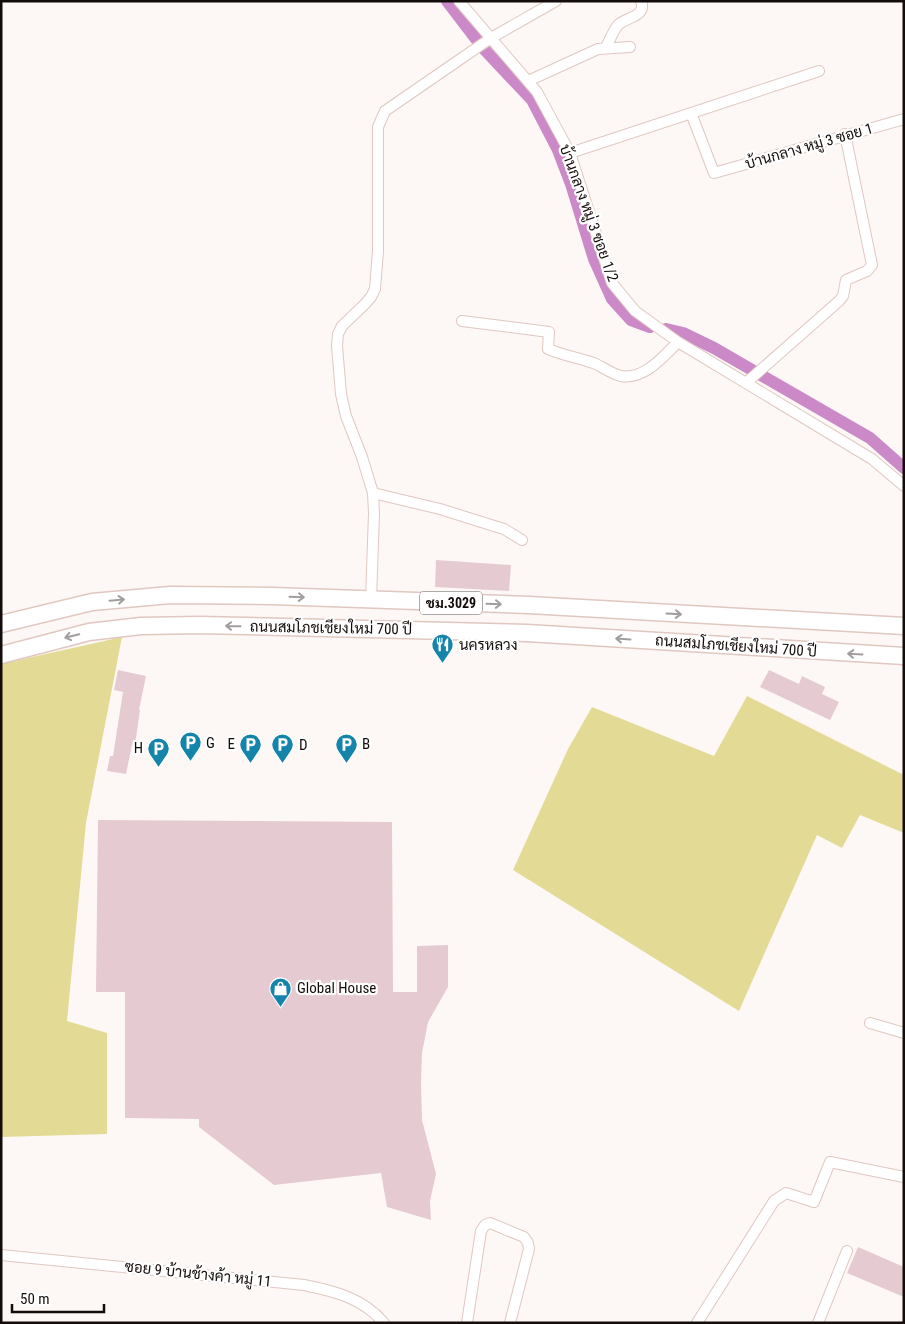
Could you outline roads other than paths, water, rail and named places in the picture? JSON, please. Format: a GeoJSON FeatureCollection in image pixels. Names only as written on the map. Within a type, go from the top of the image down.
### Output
{"type":"FeatureCollection","features":[{"type":"Feature","properties":{"kind":"main road","name":"ถนนสมโภชเชียงใหม่ 700 ปี"},"geometry":{"type":"LineString","coordinates":[[1,624],[92,602],[170,595],[273,596],[529,605],[904,626]]}},
{"type":"Feature","properties":{"kind":"main road","name":"ถนนสมโภชเชียงใหม่ 700 ปี"},"geometry":{"type":"LineString","coordinates":[[1,655],[89,632],[141,626],[200,625],[527,633],[904,656]]}},
{"type":"Feature","properties":{"kind":"street","name":"บ้านกลาง หมู่ 3 ซอย 1/2"},"geometry":{"type":"LineString","coordinates":[[459,1],[537,92],[570,153],[612,283],[635,311],[678,342],[748,382],[872,459],[904,486]]}},
{"type":"Feature","properties":{"kind":"street"},"geometry":{"type":"LineString","coordinates":[[371,600],[373,493],[362,457],[346,416],[341,394],[337,346],[338,334],[342,326],[372,297],[375,289],[378,251],[378,127],[385,111],[491,38],[556,1]]}},
{"type":"Feature","properties":{"kind":"street"},"geometry":{"type":"LineString","coordinates":[[606,47],[618,26],[642,10],[641,1]]}},
{"type":"Feature","properties":{"kind":"street"},"geometry":{"type":"LineString","coordinates":[[528,80],[589,52],[606,47],[630,47]]}},
{"type":"Feature","properties":{"kind":"street"},"geometry":{"type":"LineString","coordinates":[[570,153],[819,71]]}},
{"type":"Feature","properties":{"kind":"street","name":"บ้านกลาง หมู่ 3 ซอย 1"},"geometry":{"type":"LineString","coordinates":[[691,113],[714,173],[845,134],[904,119]]}},
{"type":"Feature","properties":{"kind":"street"},"geometry":{"type":"LineString","coordinates":[[748,382],[843,296],[846,280],[867,271],[872,265],[845,134]]}},
{"type":"Feature","properties":{"kind":"street"},"geometry":{"type":"LineString","coordinates":[[462,321],[549,332],[548,349],[596,364],[620,376],[628,376],[647,370],[678,342]]}},
{"type":"Feature","properties":{"kind":"street"},"geometry":{"type":"LineString","coordinates":[[373,493],[504,529],[522,540]]}},
{"type":"Feature","properties":{"kind":"street"},"geometry":{"type":"LineString","coordinates":[[870,1023],[904,1034]]}},
{"type":"Feature","properties":{"kind":"street"},"geometry":{"type":"LineString","coordinates":[[697,1323],[774,1201],[786,1193],[814,1202],[830,1162],[904,1178]]}},
{"type":"Feature","properties":{"kind":"street"},"geometry":{"type":"LineString","coordinates":[[467,1323],[480,1231],[485,1225],[490,1223],[524,1237],[528,1243],[529,1249],[510,1323]]}},
{"type":"Feature","properties":{"kind":"street"},"geometry":{"type":"LineString","coordinates":[[818,1323],[847,1250]]}},
{"type":"Feature","properties":{"kind":"street","name":"ซอย 9 บ้านช้างค้า หมู่ 11"},"geometry":{"type":"LineString","coordinates":[[1,1255],[304,1284],[353,1298],[376,1313],[384,1323]]}},
{"type":"Feature","properties":{"kind":"waterway"},"geometry":{"type":"LineString","coordinates":[[447,1],[483,48],[532,100],[558,150],[571,184],[594,259],[612,299],[631,320],[650,327]]}},
{"type":"Feature","properties":{"kind":"waterway"},"geometry":{"type":"LineString","coordinates":[[666,329],[683,333],[714,348],[870,438],[904,468]]}},
{"type":"Feature","properties":{"kind":"place","name":"นครหลวง"},"geometry":{"type":"Point","coordinates":[443,664]}},
{"type":"Feature","properties":{"kind":"place","name":"G"},"geometry":{"type":"Point","coordinates":[190,762]}},
{"type":"Feature","properties":{"kind":"place","name":"E"},"geometry":{"type":"Point","coordinates":[251,763]}},
{"type":"Feature","properties":{"kind":"place","name":"B"},"geometry":{"type":"Point","coordinates":[346,763]}},
{"type":"Feature","properties":{"kind":"place","name":"D"},"geometry":{"type":"Point","coordinates":[283,764]}},
{"type":"Feature","properties":{"kind":"place","name":"H"},"geometry":{"type":"Point","coordinates":[159,767]}},
{"type":"Feature","properties":{"kind":"place","name":"Global House"},"geometry":{"type":"Point","coordinates":[281,1007]}}]}
